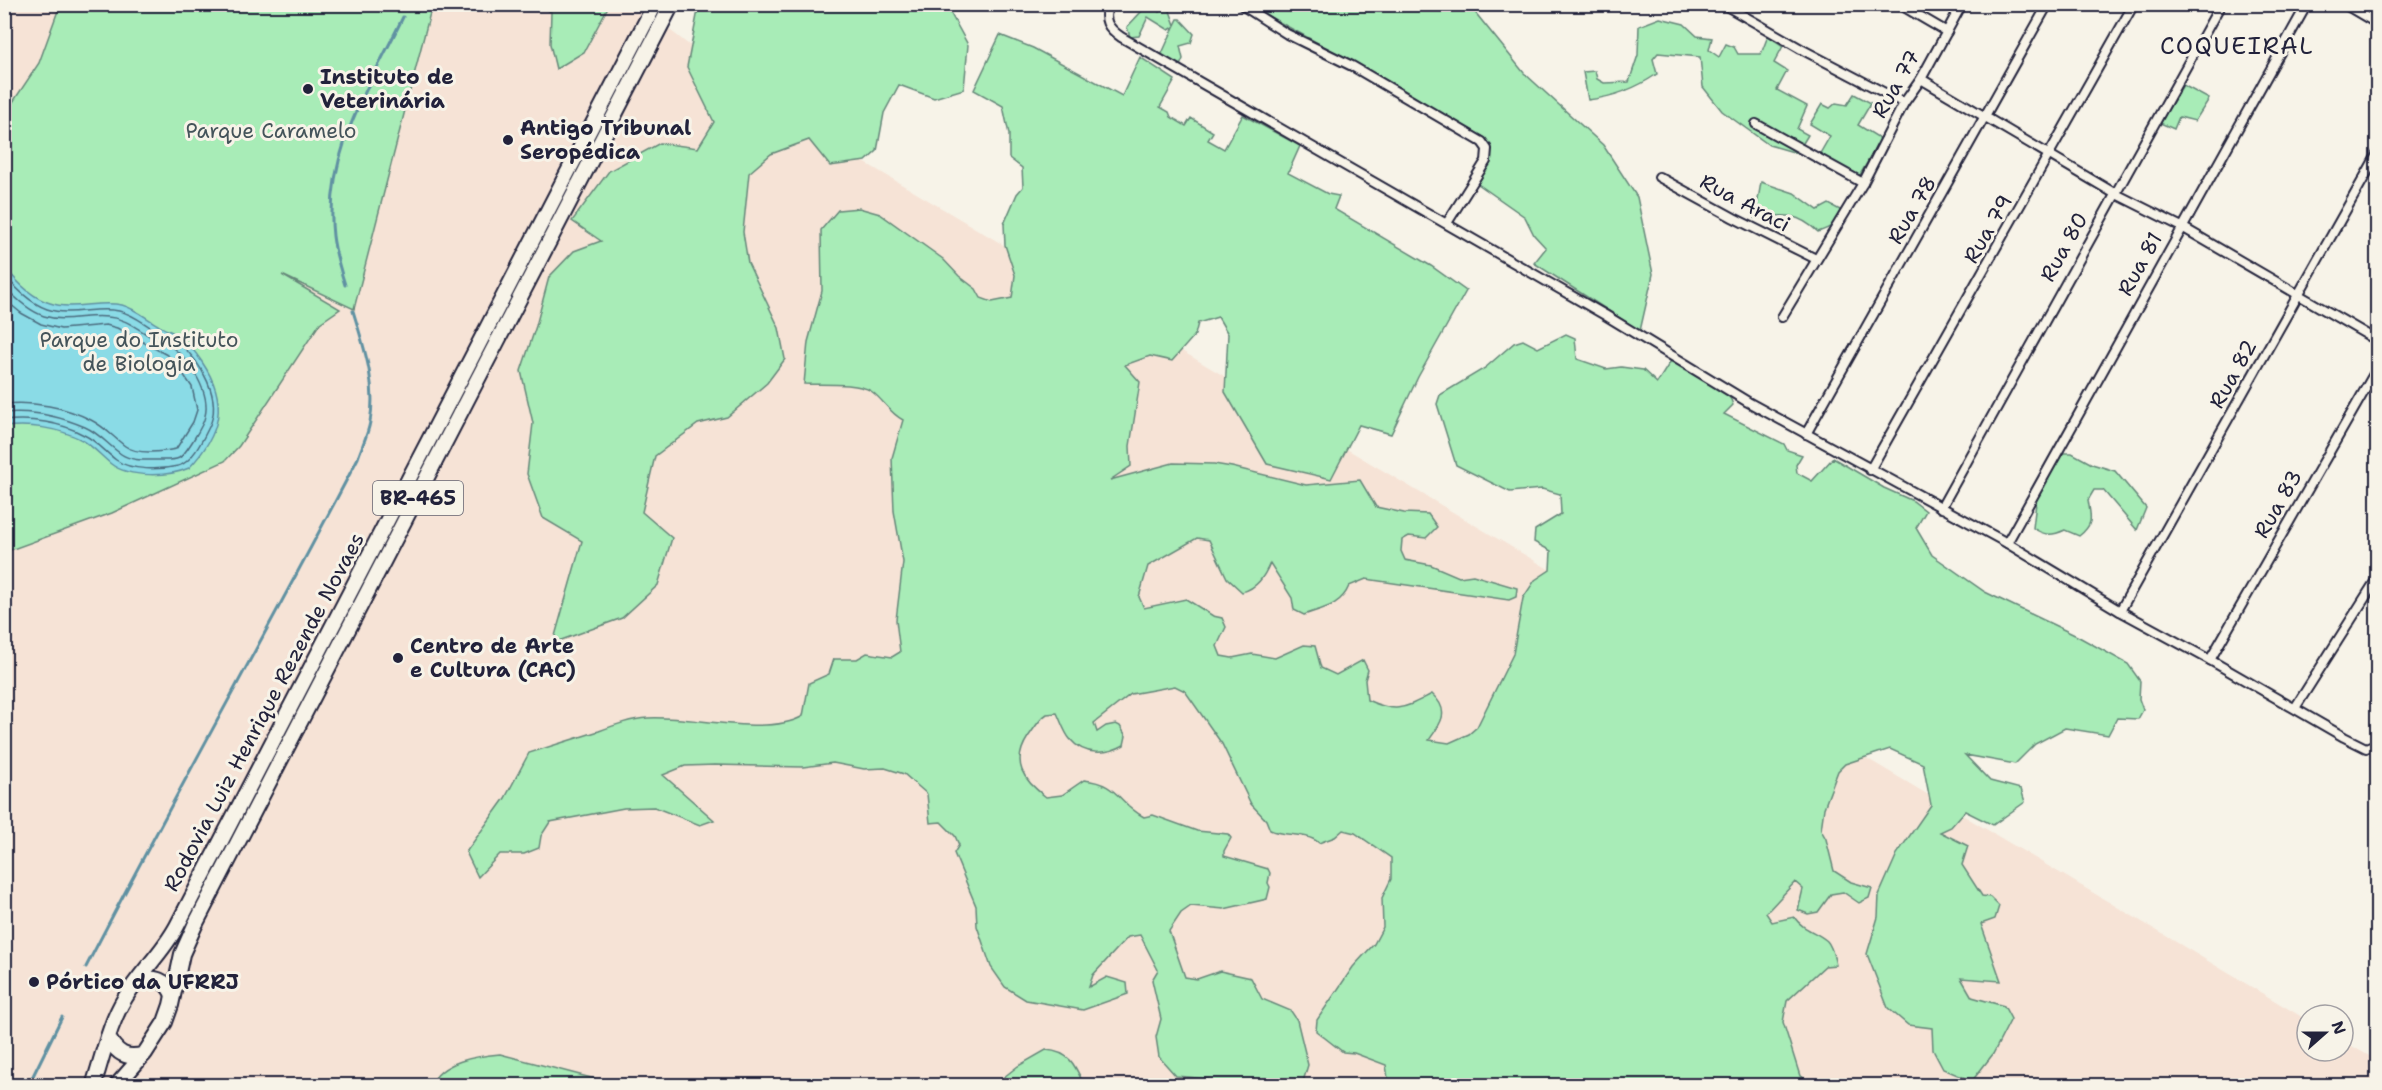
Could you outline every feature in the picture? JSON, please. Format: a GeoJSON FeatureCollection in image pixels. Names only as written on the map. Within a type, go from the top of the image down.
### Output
{"type":"FeatureCollection","features":[{"type":"Feature","properties":{"kind":"highway","name":"Rodovia Luiz Henrique Rezende Novaes"},"geometry":{"type":"LineString","coordinates":[[93,1086],[108,1037],[123,1002],[163,950],[177,926],[655,4]]}},
{"type":"Feature","properties":{"kind":"highway","name":"Rodovia Luiz Henrique Rezende Novaes"},"geometry":{"type":"LineString","coordinates":[[116,1086],[146,1053],[165,1022],[182,954],[195,925],[672,4]]}},
{"type":"Feature","properties":{"kind":"highway"},"geometry":{"type":"LineString","coordinates":[[140,979],[151,978],[164,982],[173,995]]}},
{"type":"Feature","properties":{"kind":"highway"},"geometry":{"type":"LineString","coordinates":[[108,1037],[115,1049],[124,1055],[130,1057],[146,1053]]}},
{"type":"Feature","properties":{"kind":"street"},"geometry":{"type":"LineString","coordinates":[[1109,4],[1105,18],[1107,24],[1121,37],[1447,223],[1748,402],[2007,543],[2120,611],[2359,746],[2366,748],[2378,743]]}},
{"type":"Feature","properties":{"kind":"street"},"geometry":{"type":"LineString","coordinates":[[1240,4],[1287,34],[1352,66],[1482,141],[1487,149],[1486,161],[1447,223]]}},
{"type":"Feature","properties":{"kind":"street"},"geometry":{"type":"LineString","coordinates":[[1723,4],[1801,49],[1904,103]]}},
{"type":"Feature","properties":{"kind":"street"},"geometry":{"type":"LineString","coordinates":[[1899,4],[1947,32]]}},
{"type":"Feature","properties":{"kind":"street","name":"Rua 77"},"geometry":{"type":"LineString","coordinates":[[1782,317],[1863,183],[1904,103],[1921,79],[1962,4]]}},
{"type":"Feature","properties":{"kind":"street","name":"Rua 78"},"geometry":{"type":"LineString","coordinates":[[1806,434],[2048,4]]}},
{"type":"Feature","properties":{"kind":"street","name":"Rua 79"},"geometry":{"type":"LineString","coordinates":[[1870,470],[2051,155],[2134,4]]}},
{"type":"Feature","properties":{"kind":"street","name":"Rua 80"},"geometry":{"type":"LineString","coordinates":[[1941,508],[2221,4]]}},
{"type":"Feature","properties":{"kind":"street","name":"Rua 81"},"geometry":{"type":"LineString","coordinates":[[2007,543],[2307,4]]}},
{"type":"Feature","properties":{"kind":"street"},"geometry":{"type":"LineString","coordinates":[[2344,4],[2378,24]]}},
{"type":"Feature","properties":{"kind":"street"},"geometry":{"type":"LineString","coordinates":[[1921,79],[2114,193],[2182,227],[2378,341]]}},
{"type":"Feature","properties":{"kind":"street"},"geometry":{"type":"LineString","coordinates":[[1756,124],[1863,183]]}},
{"type":"Feature","properties":{"kind":"street","name":"Rua 82"},"geometry":{"type":"LineString","coordinates":[[2120,611],[2378,153]]}},
{"type":"Feature","properties":{"kind":"street","name":"Rua Araci"},"geometry":{"type":"LineString","coordinates":[[1659,177],[1734,219],[1816,259]]}},
{"type":"Feature","properties":{"kind":"street","name":"Rua 83"},"geometry":{"type":"LineString","coordinates":[[2210,660],[2378,367]]}},
{"type":"Feature","properties":{"kind":"street"},"geometry":{"type":"LineString","coordinates":[[2295,708],[2378,577]]}},
{"type":"Feature","properties":{"kind":"shaded area"},"geometry":{"type":"Polygon","coordinates":[[[5,4],[638,5],[758,99],[2295,1013],[2295,1063],[2355,1063],[2355,1048],[2378,1061],[2377,1086],[5,1086],[5,4]]]}},
{"type":"Feature","properties":{"kind":"green space"},"geometry":{"type":"Polygon","coordinates":[[[60,5],[432,5],[354,309],[282,275],[340,309],[320,323],[239,446],[225,461],[112,513],[5,552],[5,114],[39,63],[60,5]]]}},
{"type":"Feature","properties":{"kind":"green space"},"geometry":{"type":"Polygon","coordinates":[[[540,5],[609,5],[584,52],[556,69],[550,44],[551,12],[540,5]]]}},
{"type":"Feature","properties":{"kind":"green space"},"geometry":{"type":"Polygon","coordinates":[[[699,5],[946,5],[968,45],[964,89],[934,98],[899,85],[884,113],[877,151],[866,161],[830,166],[809,140],[771,154],[749,173],[743,232],[748,263],[779,328],[785,359],[767,383],[727,417],[698,424],[655,456],[642,512],[672,538],[658,585],[622,618],[553,643],[582,541],[543,518],[527,474],[533,423],[521,371],[549,277],[574,251],[601,241],[572,221],[609,171],[660,143],[698,148],[714,122],[687,67],[699,5]]]}},
{"type":"Feature","properties":{"kind":"green space"},"geometry":{"type":"Polygon","coordinates":[[[1143,5],[1154,5],[1159,12],[1163,8],[1169,8],[1175,25],[1180,19],[1194,34],[1191,43],[1180,46],[1183,59],[1179,68],[1160,58],[1174,27],[1169,30],[1148,17],[1139,36],[1130,37],[1127,27],[1141,12],[1143,5]]]}},
{"type":"Feature","properties":{"kind":"green space"},"geometry":{"type":"Polygon","coordinates":[[[1248,5],[1471,5],[1524,73],[1603,145],[1637,197],[1653,274],[1640,331],[1534,263],[1546,248],[1534,235],[1525,217],[1478,184],[1491,145],[1404,90],[1248,5]]]}},
{"type":"Feature","properties":{"kind":"green space"},"geometry":{"type":"Polygon","coordinates":[[[1660,18],[1684,24],[1697,36],[1712,38],[1709,50],[1719,57],[1726,44],[1734,47],[1738,54],[1761,54],[1768,36],[1783,46],[1774,63],[1787,71],[1777,90],[1807,106],[1797,129],[1808,135],[1797,153],[1769,145],[1722,111],[1703,87],[1700,57],[1658,53],[1653,59],[1657,74],[1624,92],[1588,100],[1583,72],[1595,71],[1597,79],[1604,83],[1629,82],[1638,55],[1639,26],[1660,18]]]}},
{"type":"Feature","properties":{"kind":"green space"},"geometry":{"type":"Polygon","coordinates":[[[1000,35],[1033,48],[1122,96],[1140,57],[1175,80],[1160,107],[1169,112],[1171,117],[1186,126],[1191,118],[1213,132],[1208,140],[1224,149],[1243,115],[1300,146],[1288,173],[1328,194],[1339,196],[1334,209],[1431,266],[1466,291],[1418,377],[1391,434],[1359,425],[1331,479],[1267,464],[1225,392],[1228,334],[1218,317],[1198,323],[1195,335],[1172,361],[1150,356],[1125,365],[1140,382],[1130,446],[1131,466],[1110,480],[1173,463],[1214,464],[1306,485],[1360,480],[1376,507],[1404,513],[1428,514],[1437,527],[1426,538],[1409,536],[1402,540],[1401,551],[1405,560],[1431,565],[1459,577],[1473,575],[1517,588],[1516,597],[1509,600],[1366,579],[1349,586],[1346,593],[1336,602],[1304,615],[1294,610],[1292,598],[1270,563],[1259,581],[1252,588],[1242,592],[1227,578],[1209,540],[1197,538],[1148,566],[1139,597],[1144,608],[1186,599],[1213,616],[1222,618],[1226,627],[1217,646],[1221,656],[1232,658],[1252,654],[1275,658],[1304,645],[1315,646],[1321,668],[1336,675],[1363,660],[1368,670],[1365,680],[1367,700],[1386,707],[1401,708],[1432,694],[1438,700],[1443,712],[1440,723],[1429,740],[1449,743],[1469,734],[1477,727],[1513,654],[1523,598],[1535,580],[1550,570],[1551,551],[1534,542],[1535,530],[1561,514],[1560,494],[1542,489],[1510,492],[1456,465],[1437,404],[1440,395],[1485,368],[1514,343],[1523,340],[1538,348],[1566,334],[1575,338],[1577,359],[1606,369],[1621,367],[1643,370],[1657,383],[1672,359],[1698,373],[1717,385],[1730,398],[1733,405],[1724,414],[1784,444],[1787,450],[1802,455],[1796,465],[1797,473],[1812,481],[1833,458],[1884,488],[1913,501],[1926,511],[1916,528],[1932,555],[1985,592],[2079,637],[2128,664],[2140,681],[2139,699],[2143,710],[2138,719],[2117,718],[2108,735],[2065,728],[2035,744],[2015,764],[1965,755],[1990,781],[2021,789],[2025,802],[1993,825],[1965,811],[1951,827],[1940,832],[1968,846],[1962,865],[1982,896],[1990,897],[1999,906],[1995,919],[1981,924],[2001,981],[1961,978],[1972,997],[2004,1006],[2011,1019],[1993,1054],[1972,1081],[1943,1069],[1933,1050],[1932,1028],[1908,1025],[1888,1008],[1867,954],[1878,917],[1879,895],[1897,854],[1931,805],[1923,764],[1890,749],[1845,764],[1838,771],[1824,808],[1821,830],[1826,839],[1834,871],[1851,882],[1872,888],[1869,898],[1859,903],[1843,892],[1831,894],[1818,912],[1808,914],[1798,910],[1803,889],[1795,882],[1766,913],[1772,922],[1794,917],[1827,941],[1833,952],[1836,965],[1825,966],[1787,1001],[1783,1022],[1800,1076],[1817,1085],[1389,1085],[1386,1065],[1354,1053],[1343,1052],[1316,1031],[1317,1020],[1353,967],[1374,944],[1383,927],[1382,898],[1391,879],[1391,858],[1355,833],[1343,830],[1335,837],[1319,843],[1308,837],[1270,830],[1266,820],[1251,804],[1222,744],[1185,691],[1175,686],[1131,694],[1094,723],[1097,732],[1106,726],[1116,724],[1126,736],[1124,745],[1110,751],[1096,752],[1082,749],[1068,736],[1057,713],[1047,714],[1037,724],[1023,746],[1020,755],[1022,770],[1031,784],[1046,797],[1062,795],[1084,780],[1095,782],[1111,789],[1135,812],[1144,817],[1153,815],[1197,831],[1228,834],[1231,838],[1224,851],[1224,856],[1268,869],[1270,887],[1267,899],[1224,909],[1191,906],[1181,913],[1169,931],[1185,977],[1197,979],[1220,971],[1251,978],[1262,999],[1291,1011],[1297,1020],[1308,1065],[1302,1085],[1217,1085],[1208,1079],[1176,1076],[1159,1057],[1156,1037],[1161,1019],[1152,980],[1158,970],[1140,935],[1128,937],[1093,975],[1089,987],[1107,977],[1127,983],[1128,994],[1083,1010],[1026,1000],[1005,987],[991,967],[977,926],[976,906],[954,853],[959,845],[955,836],[941,822],[930,823],[927,794],[904,774],[885,768],[864,769],[833,763],[803,767],[685,766],[663,775],[714,820],[700,825],[654,807],[624,808],[550,822],[541,836],[539,848],[524,854],[500,854],[478,877],[466,852],[505,798],[529,753],[642,719],[665,718],[750,725],[788,722],[803,716],[809,683],[829,674],[834,659],[857,659],[867,653],[892,657],[900,652],[896,620],[903,562],[894,511],[892,458],[903,420],[875,394],[865,388],[848,385],[804,384],[808,342],[822,291],[821,230],[838,210],[859,208],[880,214],[943,259],[959,276],[976,289],[981,298],[992,302],[1012,298],[1015,275],[1005,245],[1004,224],[1017,194],[1023,187],[1022,168],[1009,158],[1009,134],[1003,106],[974,90],[1000,35]]]}},
{"type":"Feature","properties":{"kind":"green space"},"geometry":{"type":"Polygon","coordinates":[[[2183,85],[2209,99],[2195,121],[2179,117],[2174,129],[2160,123],[2183,85]]]}},
{"type":"Feature","properties":{"kind":"green space"},"geometry":{"type":"Polygon","coordinates":[[[1854,94],[1871,103],[1858,125],[1881,139],[1857,180],[1818,157],[1830,136],[1810,124],[1822,104],[1830,108],[1836,103],[1847,105],[1854,94]]]}},
{"type":"Feature","properties":{"kind":"green space"},"geometry":{"type":"Polygon","coordinates":[[[1761,182],[1794,193],[1818,210],[1829,204],[1840,210],[1838,219],[1830,227],[1818,232],[1803,221],[1789,216],[1755,218],[1761,182]]]}},
{"type":"Feature","properties":{"kind":"green space"},"geometry":{"type":"Polygon","coordinates":[[[2063,453],[2072,453],[2092,464],[2115,471],[2146,508],[2137,530],[2103,490],[2094,490],[2088,500],[2089,524],[2079,536],[2065,530],[2045,534],[2033,528],[2037,494],[2063,453]]]}},
{"type":"Feature","properties":{"kind":"green space"},"geometry":{"type":"Polygon","coordinates":[[[1046,1050],[1061,1054],[1071,1061],[1084,1085],[994,1085],[1018,1066],[1046,1050]]]}},
{"type":"Feature","properties":{"kind":"green space"},"geometry":{"type":"Polygon","coordinates":[[[500,1054],[618,1085],[431,1085],[443,1070],[451,1065],[471,1058],[500,1054]]]}},
{"type":"Feature","properties":{"kind":"water"},"geometry":{"type":"Polygon","coordinates":[[[4,266],[24,288],[43,301],[68,306],[122,305],[176,334],[188,343],[211,377],[218,404],[218,417],[214,430],[208,443],[189,468],[171,473],[149,475],[128,472],[111,464],[82,440],[64,432],[24,426],[5,427],[4,266]]]}},
{"type":"Feature","properties":{"kind":"waterway"},"geometry":{"type":"LineString","coordinates":[[345,285],[333,236],[332,206],[335,177],[352,122],[403,17]]}},
{"type":"Feature","properties":{"kind":"waterway"},"geometry":{"type":"LineString","coordinates":[[86,967],[358,458],[369,426],[372,394],[368,366],[353,311]]}},
{"type":"Feature","properties":{"kind":"waterway"},"geometry":{"type":"LineString","coordinates":[[28,1086],[62,1017]]}},
{"type":"Feature","properties":{"kind":"place","name":"Instituto de Veterinária"},"geometry":{"type":"Point","coordinates":[308,89]}},
{"type":"Feature","properties":{"kind":"place","name":"Antigo Tribunal Seropédica"},"geometry":{"type":"Point","coordinates":[508,140]}},
{"type":"Feature","properties":{"kind":"place","name":"Centro de Arte e Cultura (CAC)"},"geometry":{"type":"Point","coordinates":[398,658]}},
{"type":"Feature","properties":{"kind":"place","name":"Pórtico da UFRRJ"},"geometry":{"type":"Point","coordinates":[34,982]}},
{"type":"Feature","properties":{"kind":"district","name":"COQUEIRAL"},"geometry":{"type":"Point","coordinates":[2237,46]}},
{"type":"Feature","properties":{"kind":"park label","name":"Parque Caramelo"},"geometry":{"type":"Point","coordinates":[271,131]}},
{"type":"Feature","properties":{"kind":"park label","name":"Parque do Instituto de Biologia"},"geometry":{"type":"Point","coordinates":[139,352]}}]}
